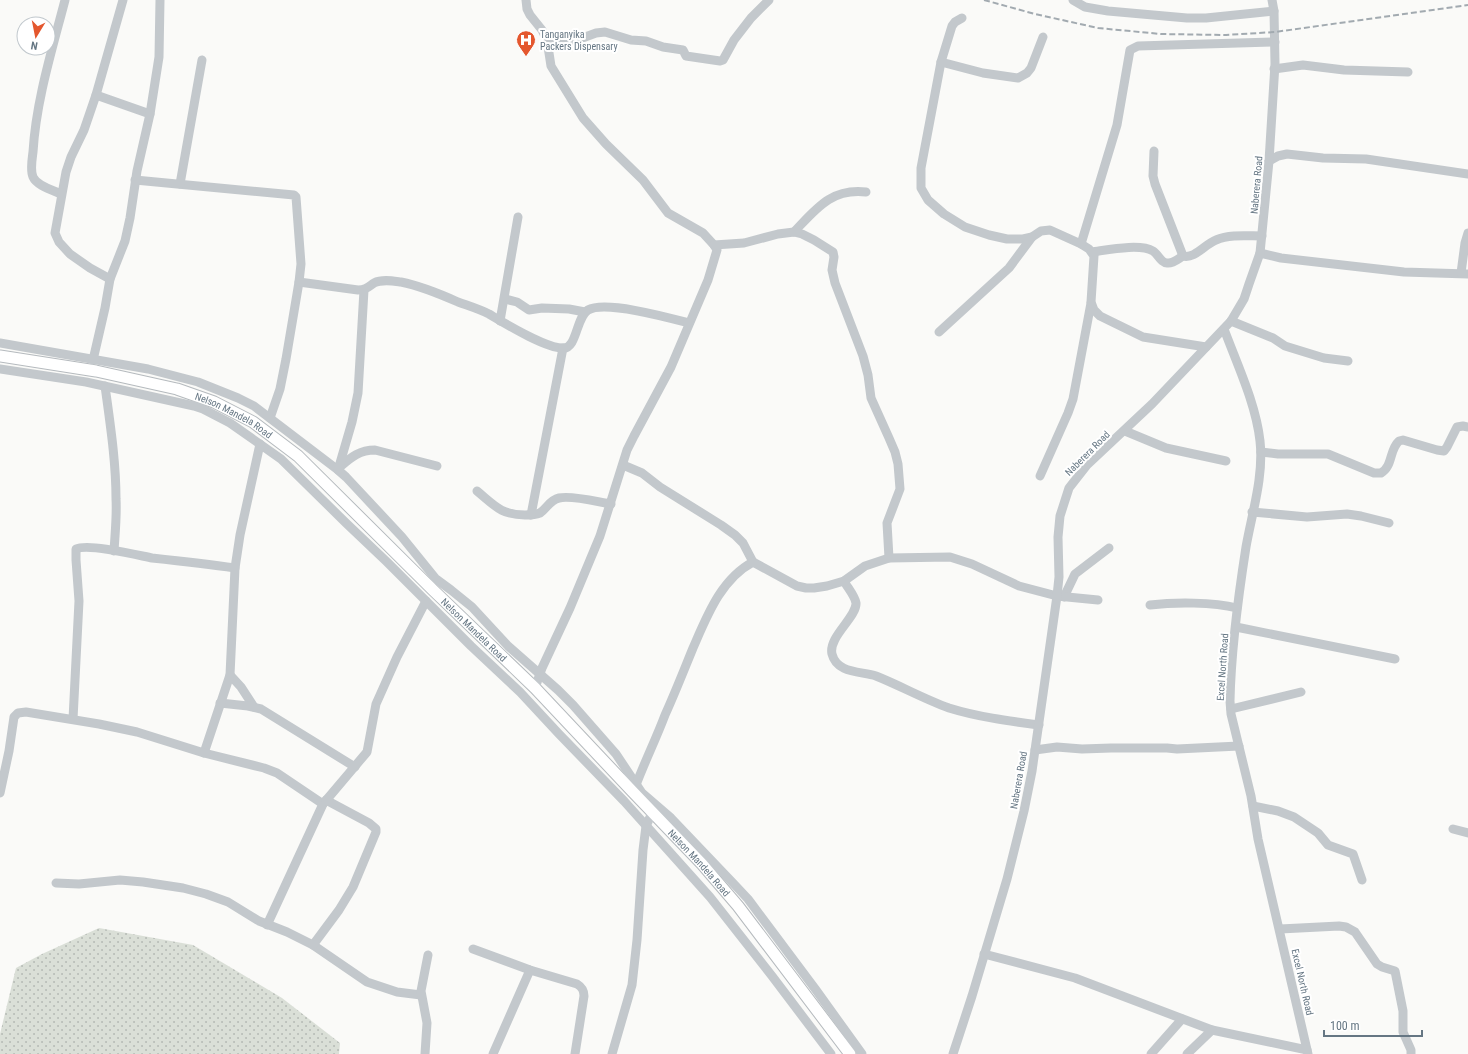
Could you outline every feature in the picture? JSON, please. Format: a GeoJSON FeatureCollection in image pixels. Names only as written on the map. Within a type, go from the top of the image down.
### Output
{"type":"FeatureCollection","features":[{"type":"Feature","properties":{"kind":"main road","name":"Nelson Mandela Road"},"geometry":{"type":"LineString","coordinates":[[0,356],[96,371],[177,389],[214,402],[253,422],[298,456],[535,688],[702,864],[725,890],[850,1054]]}},
{"type":"Feature","properties":{"kind":"street"},"geometry":{"type":"LineString","coordinates":[[61,194],[35,180],[32,175],[32,163],[35,128],[40,101],[65,0]]}},
{"type":"Feature","properties":{"kind":"street"},"geometry":{"type":"LineString","coordinates":[[110,279],[78,260],[64,248],[55,235],[55,229],[61,194],[71,157],[84,130],[96,96],[123,0]]}},
{"type":"Feature","properties":{"kind":"street"},"geometry":{"type":"LineString","coordinates":[[93,360],[106,308],[110,279],[127,233],[133,204],[135,180],[150,114],[159,57],[160,0]]}},
{"type":"Feature","properties":{"kind":"street"},"geometry":{"type":"LineString","coordinates":[[526,0],[527,9],[542,30],[548,44],[551,66],[586,123],[638,174],[668,213],[703,233],[717,250],[708,280],[671,367],[634,436],[587,569],[540,673],[535,688]]}},
{"type":"Feature","properties":{"kind":"street"},"geometry":{"type":"LineString","coordinates":[[548,44],[577,40],[596,33],[605,32],[631,40],[646,41],[664,47],[683,50],[686,56],[720,61],[723,60],[734,40],[751,18],[769,0]]}},
{"type":"Feature","properties":{"kind":"street"},"geometry":{"type":"LineString","coordinates":[[1073,0],[1085,7],[1108,11],[1187,18],[1206,18],[1274,11]]}},
{"type":"Feature","properties":{"kind":"street","name":"Naberera Road"},"geometry":{"type":"LineString","coordinates":[[953,1054],[1007,879],[1024,811],[1061,597],[1058,537],[1060,516],[1068,488],[1087,465],[1125,431],[1231,321],[1244,299],[1260,253],[1269,161],[1274,69],[1275,42],[1274,11],[1272,0]]}},
{"type":"Feature","properties":{"kind":"street"},"geometry":{"type":"LineString","coordinates":[[962,18],[955,22],[952,26],[941,62],[921,168],[923,193],[928,200],[944,214],[973,230],[1007,239],[1032,237]]}},
{"type":"Feature","properties":{"kind":"street"},"geometry":{"type":"LineString","coordinates":[[941,62],[983,73],[1018,78],[1027,73],[1031,68],[1043,37]]}},
{"type":"Feature","properties":{"kind":"street"},"geometry":{"type":"LineString","coordinates":[[1081,244],[1117,125],[1130,50],[1138,46],[1275,42]]}},
{"type":"Feature","properties":{"kind":"street"},"geometry":{"type":"LineString","coordinates":[[180,184],[202,60]]}},
{"type":"Feature","properties":{"kind":"street"},"geometry":{"type":"LineString","coordinates":[[1274,69],[1303,66],[1344,70],[1408,72]]}},
{"type":"Feature","properties":{"kind":"street"},"geometry":{"type":"LineString","coordinates":[[96,96],[150,114]]}},
{"type":"Feature","properties":{"kind":"street"},"geometry":{"type":"LineString","coordinates":[[1154,151],[1153,176],[1155,184],[1183,256]]}},
{"type":"Feature","properties":{"kind":"street"},"geometry":{"type":"LineString","coordinates":[[1269,161],[1278,156],[1287,154],[1323,158],[1366,159],[1468,174]]}},
{"type":"Feature","properties":{"kind":"street"},"geometry":{"type":"LineString","coordinates":[[135,180],[296,196],[301,264],[299,282],[280,389],[270,418]]}},
{"type":"Feature","properties":{"kind":"street"},"geometry":{"type":"LineString","coordinates":[[794,232],[828,199],[847,191],[866,192]]}},
{"type":"Feature","properties":{"kind":"street"},"geometry":{"type":"LineString","coordinates":[[500,321],[518,217]]}},
{"type":"Feature","properties":{"kind":"street"},"geometry":{"type":"LineString","coordinates":[[938,332],[1009,268],[1032,237],[1041,231],[1050,230],[1081,244],[1092,252],[1094,256],[1094,265],[1091,302],[1073,399],[1040,476]]}},
{"type":"Feature","properties":{"kind":"street"},"geometry":{"type":"LineString","coordinates":[[714,245],[744,242],[794,232],[814,240],[831,250],[834,255],[832,270],[835,283],[863,356],[868,375],[871,398],[895,452],[900,486],[887,523],[889,558]]}},
{"type":"Feature","properties":{"kind":"street"},"geometry":{"type":"LineString","coordinates":[[1260,253],[1280,258],[1404,272],[1464,274],[1465,243],[1468,233]]}},
{"type":"Feature","properties":{"kind":"street"},"geometry":{"type":"LineString","coordinates":[[1092,252],[1125,247],[1144,248],[1154,252],[1166,264],[1172,263],[1183,256],[1190,256],[1216,239],[1238,236],[1262,236]]}},
{"type":"Feature","properties":{"kind":"street"},"geometry":{"type":"LineString","coordinates":[[299,282],[364,290],[381,281],[402,282],[432,291],[481,310],[545,343],[563,348],[568,348],[571,344],[580,320],[585,312],[594,308],[616,308],[649,312],[689,323]]}},
{"type":"Feature","properties":{"kind":"street"},"geometry":{"type":"LineString","coordinates":[[339,468],[358,394],[364,290]]}},
{"type":"Feature","properties":{"kind":"street"},"geometry":{"type":"LineString","coordinates":[[505,299],[517,302],[529,310],[546,308],[585,312]]}},
{"type":"Feature","properties":{"kind":"street"},"geometry":{"type":"LineString","coordinates":[[1091,302],[1094,310],[1100,316],[1139,336],[1206,347]]}},
{"type":"Feature","properties":{"kind":"street"},"geometry":{"type":"LineString","coordinates":[[1231,321],[1273,338],[1285,346],[1324,358],[1348,362]]}},
{"type":"Feature","properties":{"kind":"street","name":"Excel North Road"},"geometry":{"type":"LineString","coordinates":[[1224,329],[1256,418],[1261,452],[1260,472],[1252,512],[1237,608],[1230,685],[1231,708],[1253,806],[1258,839],[1308,1052]]}},
{"type":"Feature","properties":{"kind":"street"},"geometry":{"type":"LineString","coordinates":[[0,343],[169,374],[198,382],[254,406],[339,468],[402,537],[436,579],[472,607],[503,640],[540,673],[588,720],[616,754],[645,797],[681,827],[748,899],[862,1054]]}},
{"type":"Feature","properties":{"kind":"street"},"geometry":{"type":"LineString","coordinates":[[531,515],[563,348]]}},
{"type":"Feature","properties":{"kind":"street"},"geometry":{"type":"LineString","coordinates":[[0,368],[86,382],[203,409],[230,423],[281,459],[471,646],[520,692],[624,801],[710,896],[831,1054]]}},
{"type":"Feature","properties":{"kind":"street"},"geometry":{"type":"LineString","coordinates":[[105,386],[111,423],[115,475],[116,500],[114,551]]}},
{"type":"Feature","properties":{"kind":"street"},"geometry":{"type":"LineString","coordinates":[[1261,452],[1278,454],[1328,454],[1374,473],[1381,473],[1387,468],[1395,445],[1399,441],[1403,440],[1444,451],[1447,448],[1457,427],[1468,427]]}},
{"type":"Feature","properties":{"kind":"street"},"geometry":{"type":"LineString","coordinates":[[1125,431],[1166,448],[1226,461]]}},
{"type":"Feature","properties":{"kind":"street"},"geometry":{"type":"LineString","coordinates":[[204,754],[230,675],[235,568],[240,536],[260,444]]}},
{"type":"Feature","properties":{"kind":"street"},"geometry":{"type":"LineString","coordinates":[[339,468],[357,453],[369,450],[375,450],[437,466]]}},
{"type":"Feature","properties":{"kind":"street"},"geometry":{"type":"LineString","coordinates":[[623,465],[642,473],[660,487],[736,535],[743,543],[753,562],[790,582],[806,588],[827,586],[844,581],[865,566],[889,558],[950,557],[972,564],[1019,586],[1061,597],[1098,600]]}},
{"type":"Feature","properties":{"kind":"street"},"geometry":{"type":"LineString","coordinates":[[477,492],[506,513],[513,515],[531,515],[541,512],[552,501],[559,498],[576,498],[611,504]]}},
{"type":"Feature","properties":{"kind":"street"},"geometry":{"type":"LineString","coordinates":[[1252,512],[1307,517],[1347,514],[1389,523]]}},
{"type":"Feature","properties":{"kind":"street"},"geometry":{"type":"LineString","coordinates":[[73,719],[79,601],[76,549],[80,548],[114,551],[152,558],[235,568]]}},
{"type":"Feature","properties":{"kind":"street"},"geometry":{"type":"LineString","coordinates":[[1061,597],[1074,574],[1109,548]]}},
{"type":"Feature","properties":{"kind":"street"},"geometry":{"type":"LineString","coordinates":[[636,785],[647,754],[706,618],[716,600],[734,575],[742,568],[753,562]]}},
{"type":"Feature","properties":{"kind":"street"},"geometry":{"type":"LineString","coordinates":[[844,581],[855,600],[856,606],[839,633],[833,647],[832,656],[838,664],[848,670],[874,676],[951,708],[987,718],[1039,725]]}},
{"type":"Feature","properties":{"kind":"street"},"geometry":{"type":"LineString","coordinates":[[268,925],[325,802],[367,752],[376,704],[397,657],[426,601]]}},
{"type":"Feature","properties":{"kind":"street"},"geometry":{"type":"LineString","coordinates":[[1150,605],[1187,604],[1237,608]]}},
{"type":"Feature","properties":{"kind":"street"},"geometry":{"type":"LineString","coordinates":[[1236,627],[1395,659]]}},
{"type":"Feature","properties":{"kind":"street"},"geometry":{"type":"LineString","coordinates":[[230,675],[247,695],[254,707]]}},
{"type":"Feature","properties":{"kind":"street"},"geometry":{"type":"LineString","coordinates":[[1231,708],[1301,692]]}},
{"type":"Feature","properties":{"kind":"street"},"geometry":{"type":"LineString","coordinates":[[220,703],[254,707],[267,713],[355,767]]}},
{"type":"Feature","properties":{"kind":"street"},"geometry":{"type":"LineString","coordinates":[[0,793],[9,751],[13,722],[16,715],[26,712],[73,719],[137,732],[204,754],[274,771],[325,802],[369,823],[376,829],[353,887],[339,910],[313,945]]}},
{"type":"Feature","properties":{"kind":"street"},"geometry":{"type":"LineString","coordinates":[[1035,750],[1057,747],[1082,749],[1177,749],[1239,746]]}},
{"type":"Feature","properties":{"kind":"street"},"geometry":{"type":"LineString","coordinates":[[1253,806],[1290,815],[1318,833],[1328,845],[1353,854],[1362,880]]}},
{"type":"Feature","properties":{"kind":"street"},"geometry":{"type":"LineString","coordinates":[[612,1054],[632,985],[637,940],[641,866],[646,826],[652,813]]}},
{"type":"Feature","properties":{"kind":"street"},"geometry":{"type":"LineString","coordinates":[[1453,829],[1468,833]]}},
{"type":"Feature","properties":{"kind":"street"},"geometry":{"type":"LineString","coordinates":[[56,883],[79,884],[120,880],[182,888],[206,894],[228,902],[268,925],[287,932],[313,945],[367,982],[397,992],[421,995]]}},
{"type":"Feature","properties":{"kind":"street"},"geometry":{"type":"LineString","coordinates":[[1280,929],[1339,926],[1346,927],[1355,932],[1377,964],[1395,971],[1403,1011],[1403,1032],[1411,1050],[1411,1054]]}},
{"type":"Feature","properties":{"kind":"street"},"geometry":{"type":"LineString","coordinates":[[473,949],[530,970],[577,984],[584,990],[575,1054]]}},
{"type":"Feature","properties":{"kind":"street"},"geometry":{"type":"LineString","coordinates":[[984,954],[1075,978],[1212,1030],[1308,1052]]}},
{"type":"Feature","properties":{"kind":"street"},"geometry":{"type":"LineString","coordinates":[[425,1054],[427,1023],[421,995],[421,986],[428,955]]}},
{"type":"Feature","properties":{"kind":"street"},"geometry":{"type":"LineString","coordinates":[[493,1054],[530,970]]}},
{"type":"Feature","properties":{"kind":"street"},"geometry":{"type":"LineString","coordinates":[[1151,1054],[1182,1019]]}},
{"type":"Feature","properties":{"kind":"street"},"geometry":{"type":"LineString","coordinates":[[1187,1054],[1212,1030]]}},
{"type":"Feature","properties":{"kind":"shaded area"},"geometry":{"type":"Polygon","coordinates":[[[99,928],[193,945],[282,998],[340,1043],[339,1054],[0,1054],[0,1034],[16,968],[42,954],[99,928]]]}},
{"type":"Feature","properties":{"kind":"railway"},"geometry":{"type":"LineString","coordinates":[[984,0],[1035,14],[1098,28],[1161,34],[1226,35],[1275,32],[1468,5]]}},
{"type":"Feature","properties":{"kind":"place","name":"Tanganyika Packers Dispensary"},"geometry":{"type":"Point","coordinates":[526,57]}}]}
